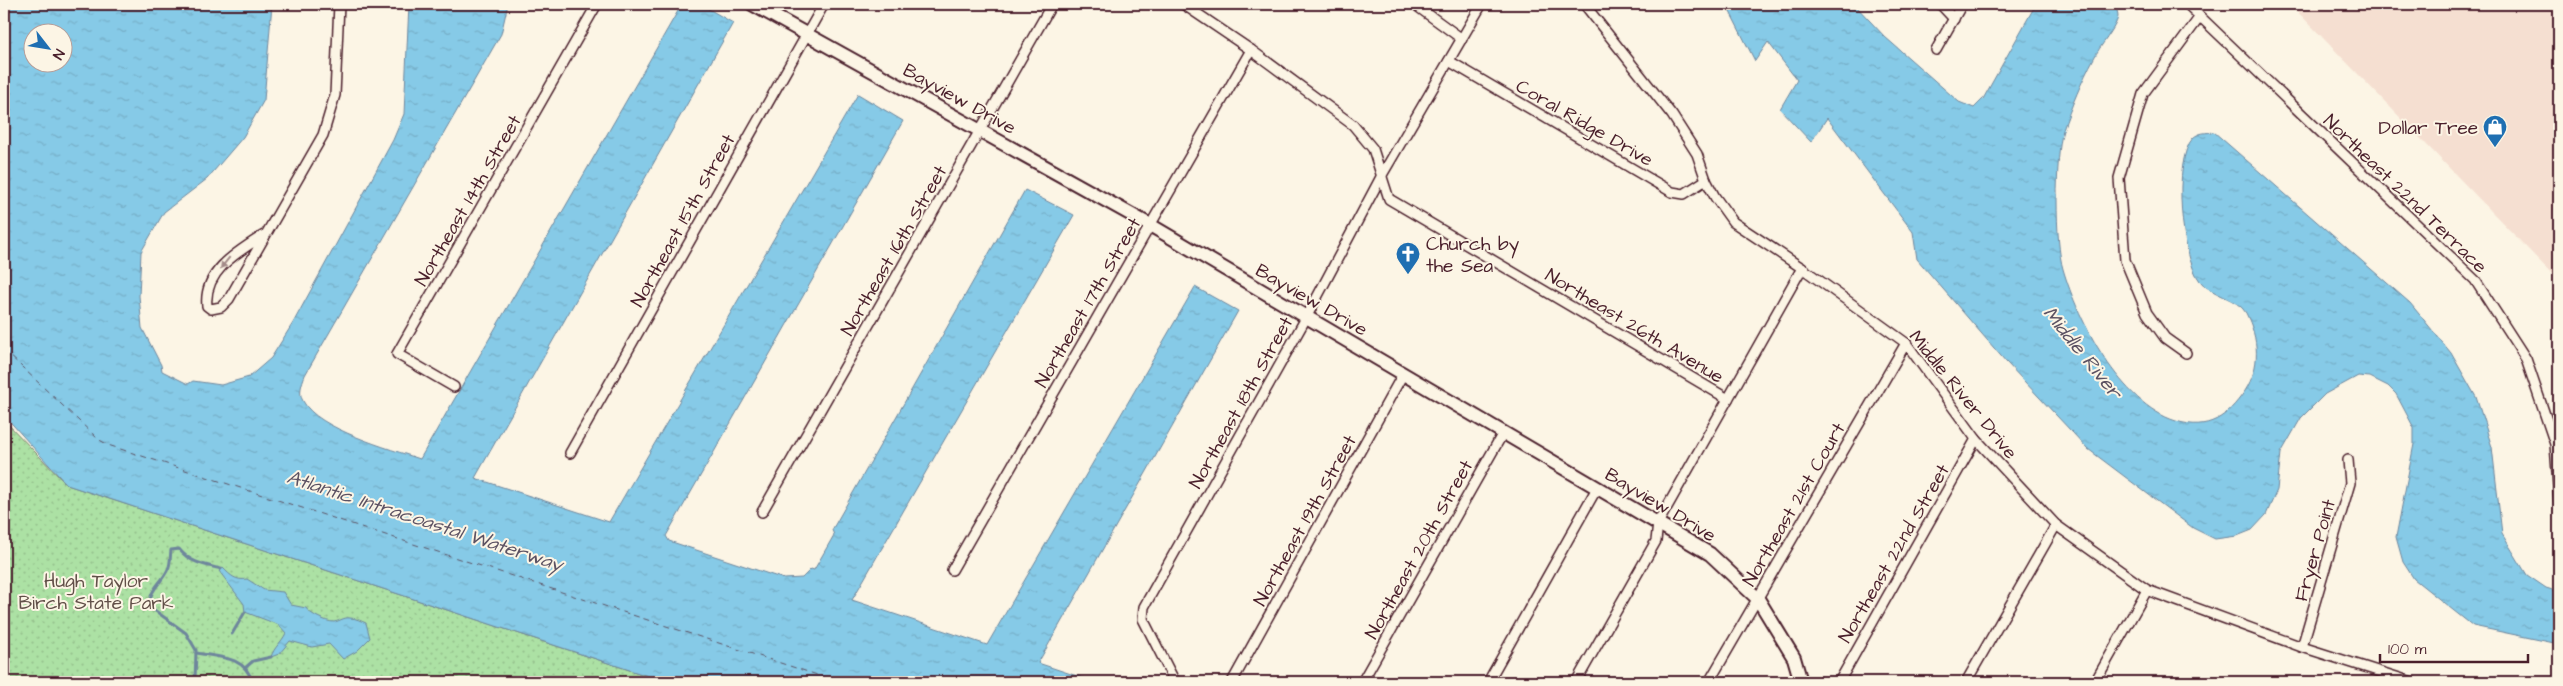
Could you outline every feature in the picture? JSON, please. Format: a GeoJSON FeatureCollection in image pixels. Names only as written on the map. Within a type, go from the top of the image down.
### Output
{"type":"FeatureCollection","features":[{"type":"Feature","properties":{"kind":"street"},"geometry":{"type":"LineString","coordinates":[[264,235],[228,258],[212,280],[206,297],[206,306],[211,309],[221,307],[229,299],[323,135],[335,95],[339,4]]}},
{"type":"Feature","properties":{"kind":"street","name":"Northeast 14th Street"},"geometry":{"type":"LineString","coordinates":[[454,387],[397,354],[597,4]]}},
{"type":"Feature","properties":{"kind":"street","name":"Bayview Drive"},"geometry":{"type":"LineString","coordinates":[[752,4],[1150,226],[1710,554],[1758,599],[1794,658],[1801,682]]}},
{"type":"Feature","properties":{"kind":"street","name":"Northeast 15th Street"},"geometry":{"type":"LineString","coordinates":[[570,453],[824,4]]}},
{"type":"Feature","properties":{"kind":"street","name":"Northeast 16th Street"},"geometry":{"type":"LineString","coordinates":[[762,512],[1052,4]]}},
{"type":"Feature","properties":{"kind":"street","name":"Northeast 26th Avenue"},"geometry":{"type":"LineString","coordinates":[[1183,4],[1251,50],[1353,126],[1372,149],[1389,199],[1728,399]]}},
{"type":"Feature","properties":{"kind":"street"},"geometry":{"type":"LineString","coordinates":[[1414,4],[1462,39]]}},
{"type":"Feature","properties":{"kind":"street","name":"Northeast 18th Street"},"geometry":{"type":"LineString","coordinates":[[1175,682],[1143,619],[1144,607],[1306,318],[1382,175],[1482,4]]}},
{"type":"Feature","properties":{"kind":"street","name":"Middle River Drive"},"geometry":{"type":"LineString","coordinates":[[1584,4],[1672,115],[1698,154],[1706,180],[1715,197],[1733,222],[1802,268],[1906,343],[1976,439],[2056,525],[2147,590],[2302,647],[2412,682]]}},
{"type":"Feature","properties":{"kind":"street"},"geometry":{"type":"LineString","coordinates":[[1940,4],[1954,19]]}},
{"type":"Feature","properties":{"kind":"street"},"geometry":{"type":"LineString","coordinates":[[1936,50],[1962,4]]}},
{"type":"Feature","properties":{"kind":"street","name":"Northeast 22nd Terrace"},"geometry":{"type":"LineString","coordinates":[[2187,4],[2475,280],[2526,360],[2555,444],[2559,500]]}},
{"type":"Feature","properties":{"kind":"street"},"geometry":{"type":"LineString","coordinates":[[2186,353],[2165,338],[2147,313],[2125,260],[2119,178],[2143,94],[2200,18]]}},
{"type":"Feature","properties":{"kind":"street","name":"Northeast 17th Street"},"geometry":{"type":"LineString","coordinates":[[952,570],[1251,50]]}},
{"type":"Feature","properties":{"kind":"street","name":"Coral Ridge Drive"},"geometry":{"type":"LineString","coordinates":[[1450,61],[1672,192],[1684,194],[1706,180]]}},
{"type":"Feature","properties":{"kind":"street"},"geometry":{"type":"LineString","coordinates":[[1576,682],[1656,541],[1658,523],[1802,268]]}},
{"type":"Feature","properties":{"kind":"street","name":"Northeast 21st Court"},"geometry":{"type":"LineString","coordinates":[[1710,682],[1906,343]]}},
{"type":"Feature","properties":{"kind":"street","name":"Northeast 19th Street"},"geometry":{"type":"LineString","coordinates":[[1232,682],[1403,374]]}},
{"type":"Feature","properties":{"kind":"street","name":"Northeast 20th Street"},"geometry":{"type":"LineString","coordinates":[[1362,682],[1503,433]]}},
{"type":"Feature","properties":{"kind":"street","name":"Northeast 22nd Street"},"geometry":{"type":"LineString","coordinates":[[1838,682],[1976,439]]}},
{"type":"Feature","properties":{"kind":"street","name":"Fryer Point"},"geometry":{"type":"LineString","coordinates":[[2302,647],[2350,483],[2348,460]]}},
{"type":"Feature","properties":{"kind":"street"},"geometry":{"type":"LineString","coordinates":[[1488,682],[1597,488]]}},
{"type":"Feature","properties":{"kind":"street"},"geometry":{"type":"LineString","coordinates":[[1966,682],[2056,525]]}},
{"type":"Feature","properties":{"kind":"street"},"geometry":{"type":"LineString","coordinates":[[2095,682],[2147,590]]}},
{"type":"Feature","properties":{"kind":"shaded area"},"geometry":{"type":"Polygon","coordinates":[[[2290,4],[2559,4],[2559,281],[2290,4]]]}},
{"type":"Feature","properties":{"kind":"green space","name":"Hugh Taylor Birch State Park"},"geometry":{"type":"Polygon","coordinates":[[[4,420],[67,485],[666,682],[4,682],[4,420]]]}},
{"type":"Feature","properties":{"kind":"water","name":"Atlantic Intracoastal Waterway"},"geometry":{"type":"Polygon","coordinates":[[[4,4],[272,4],[264,100],[243,137],[207,179],[164,212],[141,252],[139,296],[142,328],[161,365],[162,371],[188,384],[193,381],[221,385],[249,377],[271,358],[293,323],[393,140],[404,114],[409,4],[508,4],[501,34],[305,375],[301,388],[303,401],[311,411],[323,420],[356,437],[420,459],[682,4],[700,4],[733,23],[475,478],[609,522],[858,94],[903,121],[666,536],[669,541],[784,579],[802,578],[811,569],[814,570],[834,535],[832,530],[1025,190],[1074,215],[852,600],[987,645],[1195,287],[1238,311],[1038,663],[1095,682],[666,682],[67,485],[4,415],[4,4]]]}},
{"type":"Feature","properties":{"kind":"water","name":"Middle River"},"geometry":{"type":"Polygon","coordinates":[[[1726,4],[1854,4],[1885,37],[1959,102],[1974,108],[1983,99],[2036,4],[2116,4],[2117,21],[2090,66],[2063,130],[2057,179],[2058,240],[2063,269],[2079,312],[2104,358],[2137,397],[2156,412],[2188,424],[2208,423],[2224,415],[2238,400],[2250,382],[2256,362],[2256,343],[2246,313],[2237,304],[2210,290],[2200,281],[2193,269],[2184,231],[2181,187],[2186,150],[2195,136],[2214,132],[2410,303],[2451,353],[2476,397],[2492,447],[2502,534],[2527,575],[2546,588],[2559,592],[2559,644],[2473,626],[2414,579],[2403,562],[2396,537],[2414,444],[2414,428],[2396,394],[2388,386],[2370,377],[2358,376],[2325,394],[2301,418],[2281,453],[2277,490],[2266,515],[2252,530],[2237,536],[2215,539],[2193,528],[2088,449],[2007,363],[1917,259],[1913,232],[1827,118],[1811,142],[1780,109],[1797,80],[1768,42],[1755,61],[1726,4]]]}},
{"type":"Feature","properties":{"kind":"water"},"geometry":{"type":"Polygon","coordinates":[[[223,568],[234,577],[247,579],[264,590],[283,592],[291,605],[306,608],[322,619],[334,622],[352,618],[366,623],[370,638],[357,651],[343,659],[329,644],[312,647],[290,641],[279,654],[271,657],[286,633],[279,625],[245,612],[244,604],[219,571],[223,568]]]}},
{"type":"Feature","properties":{"kind":"waterway"},"geometry":{"type":"LineString","coordinates":[[195,682],[196,650],[186,633],[150,607],[151,596],[169,567],[171,550],[179,549],[193,560],[221,569]]}},
{"type":"Feature","properties":{"kind":"waterway"},"geometry":{"type":"LineString","coordinates":[[232,634],[245,612]]}},
{"type":"Feature","properties":{"kind":"waterway"},"geometry":{"type":"LineString","coordinates":[[196,653],[222,657],[237,662],[249,673],[252,682]]}},
{"type":"Feature","properties":{"kind":"waterway"},"geometry":{"type":"LineString","coordinates":[[245,668],[253,661],[271,657]]}},
{"type":"Feature","properties":{"kind":"ferry route"},"geometry":{"type":"LineString","coordinates":[[4,350],[98,439],[108,445],[839,682]]}},
{"type":"Feature","properties":{"kind":"place","name":"Dollar Tree"},"geometry":{"type":"Point","coordinates":[2495,148]}},
{"type":"Feature","properties":{"kind":"place","name":"Church by the Sea"},"geometry":{"type":"Point","coordinates":[1408,275]}}]}
